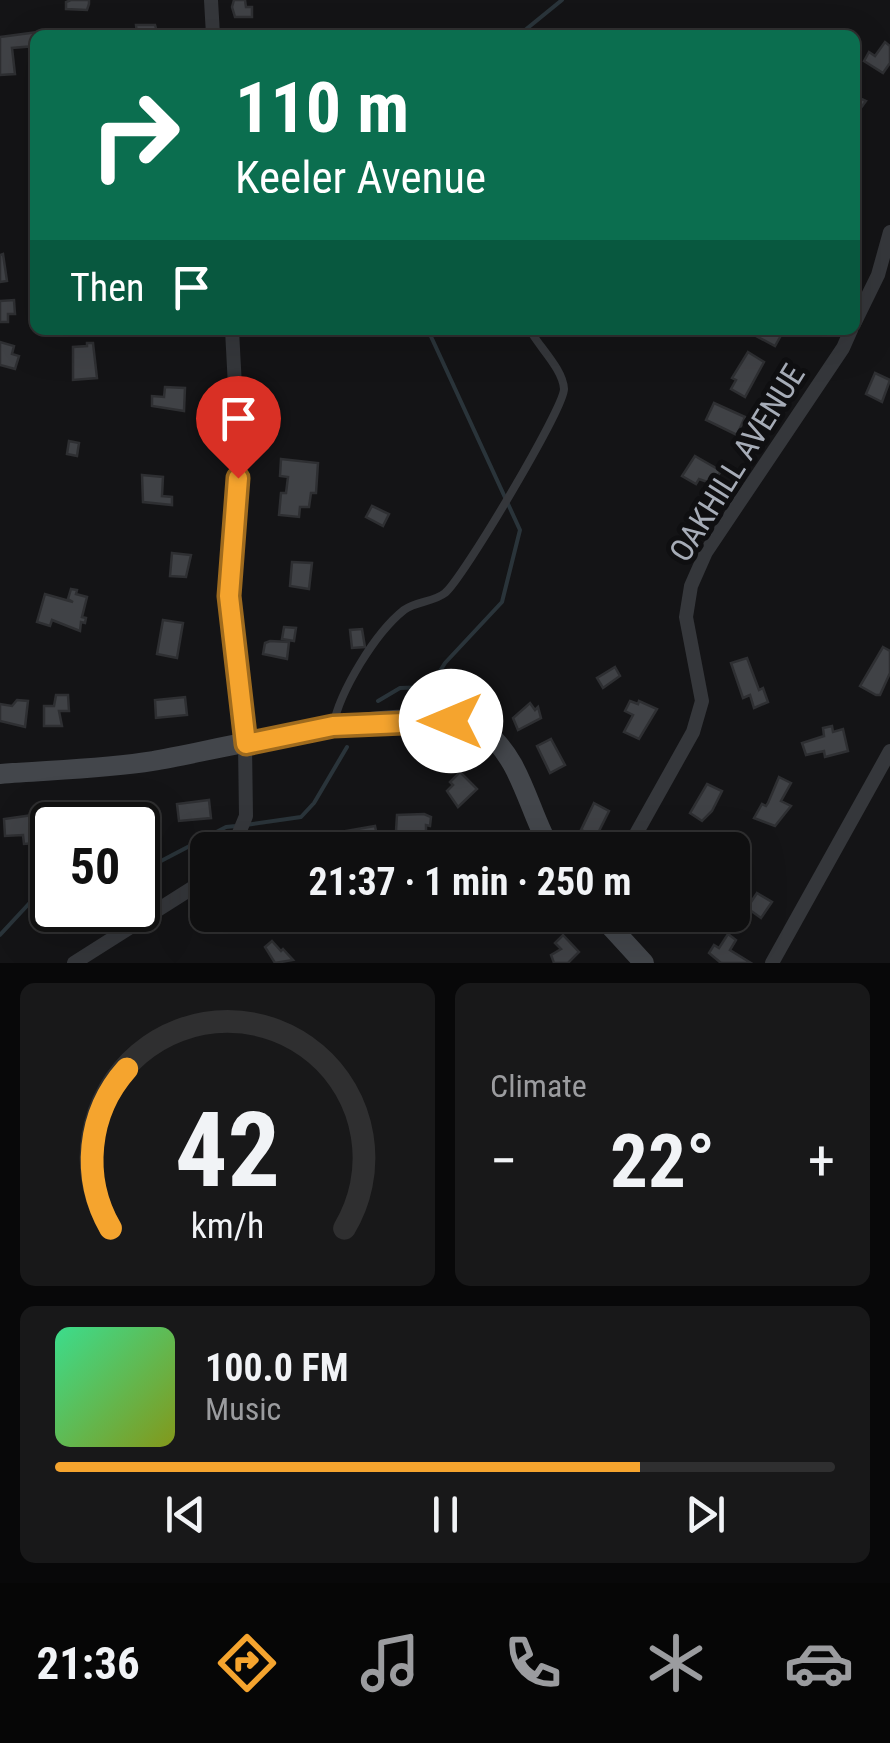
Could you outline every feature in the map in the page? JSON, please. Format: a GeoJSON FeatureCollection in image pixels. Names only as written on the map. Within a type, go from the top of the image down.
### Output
{"type":"FeatureCollection","features":[{"type":"Feature","properties":{"kind":"main road"},"geometry":{"type":"LineString","coordinates":[[0,774],[146,762],[333,726],[451,721],[477,728],[494,740],[511,763],[542,832]]}},
{"type":"Feature","properties":{"kind":"main road"},"geometry":{"type":"LineString","coordinates":[[616,932],[644,963]]}},
{"type":"Feature","properties":{"kind":"street"},"geometry":{"type":"LineString","coordinates":[[211,0],[213,30]]}},
{"type":"Feature","properties":{"kind":"street"},"geometry":{"type":"LineString","coordinates":[[860,312],[878,275],[890,232]]}},
{"type":"Feature","properties":{"kind":"street"},"geometry":{"type":"LineString","coordinates":[[232,335],[238,443],[229,596],[246,744],[240,832]]}},
{"type":"Feature","properties":{"kind":"street","name":"OAKHILL AVENUE"},"geometry":{"type":"LineString","coordinates":[[637,832],[693,732],[702,701],[686,617],[698,569],[849,335]]}},
{"type":"Feature","properties":{"kind":"street"},"geometry":{"type":"LineString","coordinates":[[772,963],[890,751]]}},
{"type":"Feature","properties":{"kind":"street"},"geometry":{"type":"LineString","coordinates":[[74,963],[190,889]]}},
{"type":"Feature","properties":{"kind":"lane"},"geometry":{"type":"LineString","coordinates":[[333,726],[337,704],[380,638],[402,612],[445,594],[465,569],[553,420],[564,389],[533,335]]}},
{"type":"Feature","properties":{"kind":"building"},"geometry":{"type":"Polygon","coordinates":[[[89,0],[87,10],[66,9],[66,2],[89,0]]]}},
{"type":"Feature","properties":{"kind":"building"},"geometry":{"type":"Polygon","coordinates":[[[234,0],[245,0],[246,7],[252,7],[252,17],[235,17],[234,0]]]}},
{"type":"Feature","properties":{"kind":"building"},"geometry":{"type":"Polygon","coordinates":[[[136,25],[155,25],[156,30],[136,30],[136,25]]]}},
{"type":"Feature","properties":{"kind":"building"},"geometry":{"type":"Polygon","coordinates":[[[30,33],[30,46],[12,48],[15,74],[0,75],[0,37],[30,33]]]}},
{"type":"Feature","properties":{"kind":"building"},"geometry":{"type":"Polygon","coordinates":[[[885,42],[890,46],[890,63],[883,73],[864,61],[869,52],[875,56],[885,42]]]}},
{"type":"Feature","properties":{"kind":"building"},"geometry":{"type":"Polygon","coordinates":[[[3,254],[7,281],[0,282],[0,255],[3,254]]]}},
{"type":"Feature","properties":{"kind":"building"},"geometry":{"type":"Polygon","coordinates":[[[14,300],[15,314],[8,314],[8,322],[0,322],[0,301],[14,300]]]}},
{"type":"Feature","properties":{"kind":"building"},"geometry":{"type":"Polygon","coordinates":[[[754,335],[781,335],[775,346],[754,335]]]}},
{"type":"Feature","properties":{"kind":"building"},"geometry":{"type":"Polygon","coordinates":[[[0,342],[14,346],[12,354],[19,356],[15,369],[0,365],[0,342]]]}},
{"type":"Feature","properties":{"kind":"building"},"geometry":{"type":"Polygon","coordinates":[[[93,343],[97,378],[73,380],[73,347],[93,343]]]}},
{"type":"Feature","properties":{"kind":"building"},"geometry":{"type":"Polygon","coordinates":[[[748,352],[764,362],[745,397],[731,389],[736,380],[732,378],[748,352]]]}},
{"type":"Feature","properties":{"kind":"building"},"geometry":{"type":"Polygon","coordinates":[[[875,373],[890,380],[882,402],[866,394],[875,373]]]}},
{"type":"Feature","properties":{"kind":"building"},"geometry":{"type":"Polygon","coordinates":[[[165,387],[185,388],[184,411],[152,406],[152,396],[164,397],[165,387]]]}},
{"type":"Feature","properties":{"kind":"building"},"geometry":{"type":"Polygon","coordinates":[[[714,403],[745,417],[737,435],[706,420],[714,403]]]}},
{"type":"Feature","properties":{"kind":"building"},"geometry":{"type":"Polygon","coordinates":[[[69,441],[79,443],[77,456],[67,454],[69,441]]]}},
{"type":"Feature","properties":{"kind":"building"},"geometry":{"type":"Polygon","coordinates":[[[695,456],[721,471],[713,484],[699,479],[696,484],[682,476],[695,456]]]}},
{"type":"Feature","properties":{"kind":"building"},"geometry":{"type":"Polygon","coordinates":[[[281,459],[318,463],[316,493],[311,493],[309,507],[300,507],[299,517],[279,515],[281,493],[286,493],[288,477],[280,476],[281,459]]]}},
{"type":"Feature","properties":{"kind":"building"},"geometry":{"type":"Polygon","coordinates":[[[142,475],[163,477],[162,496],[172,497],[172,505],[143,502],[142,475]]]}},
{"type":"Feature","properties":{"kind":"building"},"geometry":{"type":"Polygon","coordinates":[[[372,506],[389,514],[383,526],[366,517],[372,506]]]}},
{"type":"Feature","properties":{"kind":"building"},"geometry":{"type":"Polygon","coordinates":[[[172,553],[191,555],[186,577],[170,576],[172,553]]]}},
{"type":"Feature","properties":{"kind":"building"},"geometry":{"type":"Polygon","coordinates":[[[292,562],[312,563],[309,589],[290,586],[292,562]]]}},
{"type":"Feature","properties":{"kind":"building"},"geometry":{"type":"Polygon","coordinates":[[[71,589],[87,597],[82,617],[86,618],[85,623],[81,622],[80,631],[52,620],[50,626],[37,622],[45,594],[73,602],[68,599],[71,589]]]}},
{"type":"Feature","properties":{"kind":"building"},"geometry":{"type":"Polygon","coordinates":[[[163,620],[183,623],[177,658],[157,654],[163,620]]]}},
{"type":"Feature","properties":{"kind":"building"},"geometry":{"type":"Polygon","coordinates":[[[284,627],[296,628],[294,641],[282,639],[284,627]]]}},
{"type":"Feature","properties":{"kind":"building"},"geometry":{"type":"Polygon","coordinates":[[[362,629],[365,647],[352,648],[350,630],[362,629]]]}},
{"type":"Feature","properties":{"kind":"building"},"geometry":{"type":"Polygon","coordinates":[[[289,642],[287,659],[263,654],[265,643],[289,642]]]}},
{"type":"Feature","properties":{"kind":"building"},"geometry":{"type":"Polygon","coordinates":[[[883,647],[890,651],[890,673],[880,695],[876,695],[860,686],[883,647]]]}},
{"type":"Feature","properties":{"kind":"building"},"geometry":{"type":"Polygon","coordinates":[[[747,658],[768,702],[754,708],[750,695],[743,698],[731,663],[747,658]]]}},
{"type":"Feature","properties":{"kind":"building"},"geometry":{"type":"Polygon","coordinates":[[[615,667],[620,676],[603,688],[597,678],[615,667]]]}},
{"type":"Feature","properties":{"kind":"building"},"geometry":{"type":"Polygon","coordinates":[[[56,695],[68,695],[69,711],[59,711],[62,726],[44,726],[44,706],[54,706],[56,695]]]}},
{"type":"Feature","properties":{"kind":"building"},"geometry":{"type":"Polygon","coordinates":[[[185,697],[187,715],[156,718],[155,700],[185,697]]]}},
{"type":"Feature","properties":{"kind":"building"},"geometry":{"type":"Polygon","coordinates":[[[17,700],[28,701],[25,727],[0,721],[0,704],[12,706],[17,700]]]}},
{"type":"Feature","properties":{"kind":"building"},"geometry":{"type":"Polygon","coordinates":[[[630,701],[657,709],[639,739],[624,732],[633,715],[625,711],[630,701]]]}},
{"type":"Feature","properties":{"kind":"building"},"geometry":{"type":"Polygon","coordinates":[[[530,703],[535,710],[538,707],[541,718],[518,730],[513,718],[530,703]]]}},
{"type":"Feature","properties":{"kind":"building"},"geometry":{"type":"Polygon","coordinates":[[[832,726],[833,732],[843,729],[848,751],[825,757],[824,751],[806,755],[802,743],[824,736],[823,728],[832,726]]]}},
{"type":"Feature","properties":{"kind":"building"},"geometry":{"type":"Polygon","coordinates":[[[551,739],[565,765],[550,773],[537,746],[551,739]]]}},
{"type":"Feature","properties":{"kind":"building"},"geometry":{"type":"Polygon","coordinates":[[[460,772],[477,789],[458,807],[447,791],[460,772]]]}},
{"type":"Feature","properties":{"kind":"building"},"geometry":{"type":"Polygon","coordinates":[[[779,777],[791,783],[781,801],[791,806],[775,826],[754,818],[762,804],[768,803],[779,777]]]}},
{"type":"Feature","properties":{"kind":"building"},"geometry":{"type":"Polygon","coordinates":[[[707,784],[722,791],[702,821],[690,813],[707,784]]]}},
{"type":"Feature","properties":{"kind":"building"},"geometry":{"type":"Polygon","coordinates":[[[209,800],[211,818],[179,821],[177,804],[209,800]]]}},
{"type":"Feature","properties":{"kind":"building"},"geometry":{"type":"Polygon","coordinates":[[[594,803],[609,811],[598,832],[581,830],[594,803]]]}},
{"type":"Feature","properties":{"kind":"building"},"geometry":{"type":"Polygon","coordinates":[[[424,814],[431,817],[430,826],[426,825],[426,832],[396,831],[397,815],[424,814]]]}},
{"type":"Feature","properties":{"kind":"building"},"geometry":{"type":"Polygon","coordinates":[[[30,815],[30,843],[24,844],[23,835],[5,836],[4,819],[30,815]]]}},
{"type":"Feature","properties":{"kind":"building"},"geometry":{"type":"Polygon","coordinates":[[[375,826],[376,832],[346,832],[375,826]]]}},
{"type":"Feature","properties":{"kind":"building"},"geometry":{"type":"Polygon","coordinates":[[[757,893],[772,902],[761,918],[750,910],[757,893]]]}},
{"type":"Feature","properties":{"kind":"building"},"geometry":{"type":"Polygon","coordinates":[[[728,934],[736,940],[730,950],[751,963],[721,963],[709,953],[714,945],[719,948],[728,934]]]}},
{"type":"Feature","properties":{"kind":"building"},"geometry":{"type":"Polygon","coordinates":[[[563,935],[579,952],[568,963],[554,963],[551,955],[561,949],[555,943],[563,935]]]}},
{"type":"Feature","properties":{"kind":"building"},"geometry":{"type":"Polygon","coordinates":[[[272,941],[293,960],[275,963],[265,947],[272,941]]]}},
{"type":"Feature","properties":{"kind":"waterway"},"geometry":{"type":"LineString","coordinates":[[525,30],[562,0]]}},
{"type":"Feature","properties":{"kind":"waterway"},"geometry":{"type":"LineString","coordinates":[[378,701],[400,688],[430,687],[445,663],[502,602],[520,530],[430,335]]}},
{"type":"Feature","properties":{"kind":"waterway"},"geometry":{"type":"LineString","coordinates":[[246,825],[301,817],[314,803],[347,747]]}},
{"type":"Feature","properties":{"kind":"waterway"},"geometry":{"type":"LineString","coordinates":[[160,862],[226,827],[236,826]]}},
{"type":"Feature","properties":{"kind":"waterway"},"geometry":{"type":"LineString","coordinates":[[0,935],[30,903]]}},
{"type":"Feature","properties":{"kind":"route"},"geometry":{"type":"LineString","coordinates":[[238,478],[229,596],[246,744],[333,726],[451,721]]}}]}
